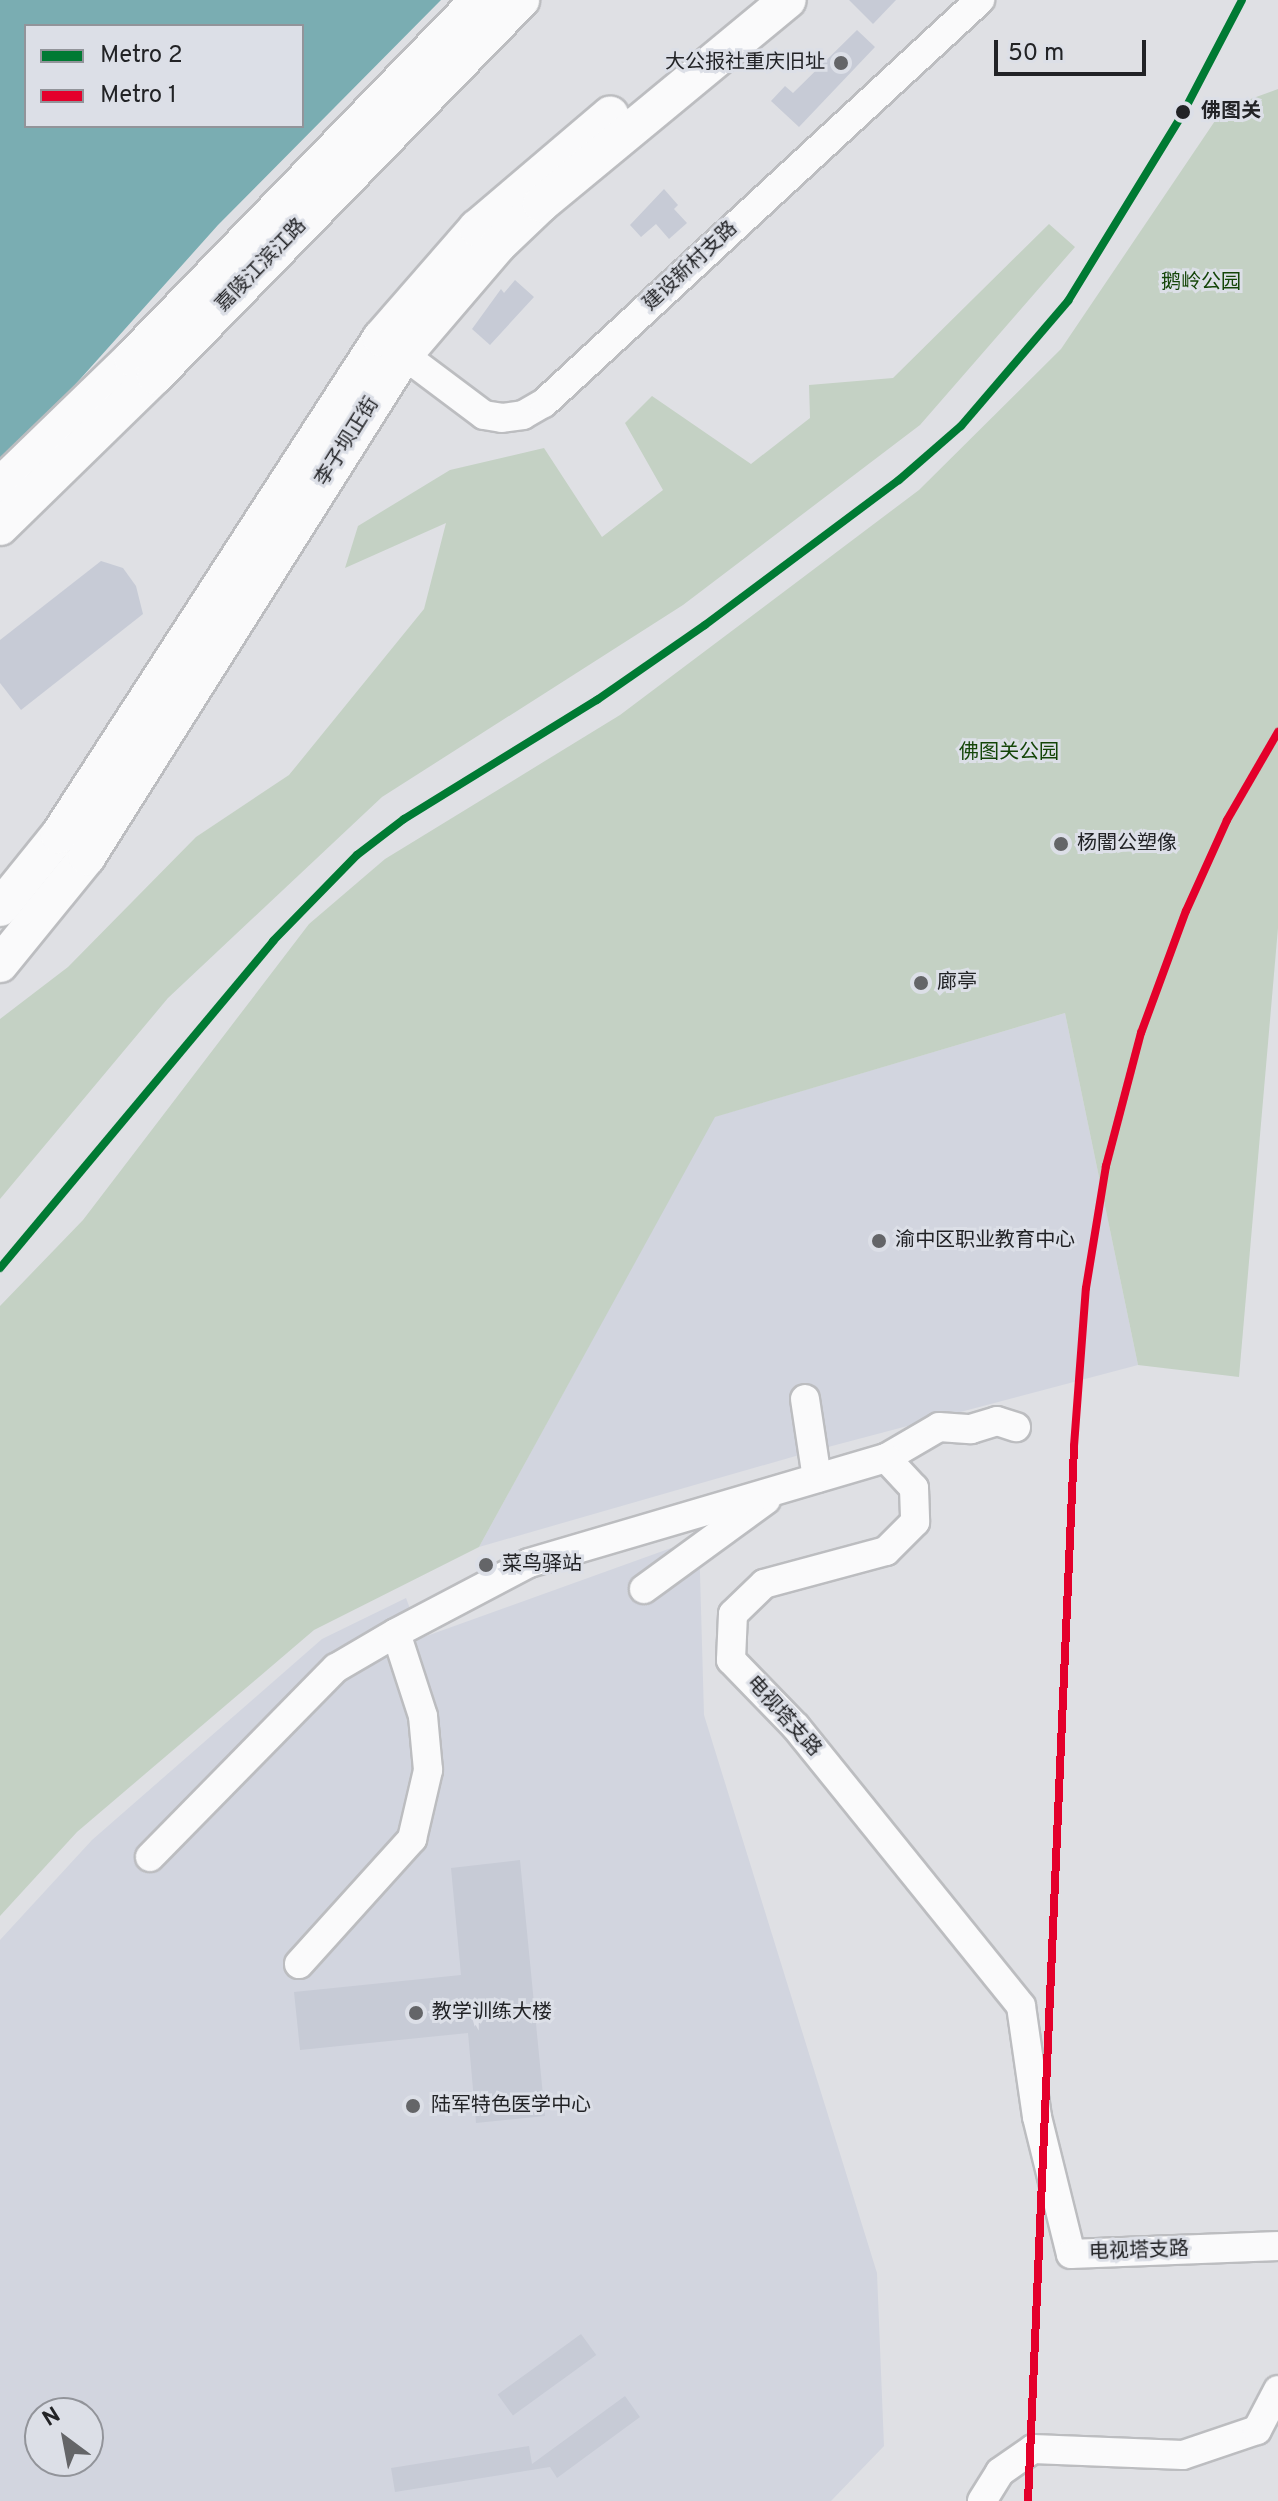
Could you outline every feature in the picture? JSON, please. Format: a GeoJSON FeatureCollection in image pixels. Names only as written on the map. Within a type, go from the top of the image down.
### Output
{"type":"FeatureCollection","features":[{"type":"Feature","properties":{"kind":"main road","name":"嘉陵江滨江路"},"geometry":{"type":"LineString","coordinates":[[0,486],[132,358],[479,0]]}},
{"type":"Feature","properties":{"kind":"main road","name":"嘉陵江滨江路"},"geometry":{"type":"LineString","coordinates":[[0,527],[155,376],[521,0]]}},
{"type":"Feature","properties":{"kind":"main road","name":"李子坝正街"},"geometry":{"type":"LineString","coordinates":[[0,908],[59,835],[392,347],[488,236],[522,187],[751,0]]}},
{"type":"Feature","properties":{"kind":"main road","name":"李子坝正街"},"geometry":{"type":"LineString","coordinates":[[488,236],[541,204],[788,0]]}},
{"type":"Feature","properties":{"kind":"main road","name":"李子坝正街"},"geometry":{"type":"LineString","coordinates":[[0,964],[87,857],[392,347]]}},
{"type":"Feature","properties":{"kind":"street","name":"建设新村支路"},"geometry":{"type":"LineString","coordinates":[[392,347],[484,415],[502,418],[523,415],[544,403],[980,0]]}},
{"type":"Feature","properties":{"kind":"street"},"geometry":{"type":"LineString","coordinates":[[805,1399],[817,1478]]}},
{"type":"Feature","properties":{"kind":"street"},"geometry":{"type":"LineString","coordinates":[[150,1857],[336,1668],[529,1563],[886,1458],[939,1427],[971,1429],[997,1421],[1016,1427]]}},
{"type":"Feature","properties":{"kind":"street","name":"电视塔支路"},"geometry":{"type":"LineString","coordinates":[[886,1458],[914,1488],[915,1522],[886,1551],[764,1584],[733,1614],[731,1660],[796,1727],[1021,2006],[1037,2117],[1071,2254],[1278,2246]]}},
{"type":"Feature","properties":{"kind":"street"},"geometry":{"type":"LineString","coordinates":[[644,1589],[699,1552],[779,1489]]}},
{"type":"Feature","properties":{"kind":"street"},"geometry":{"type":"LineString","coordinates":[[299,1964],[412,1839],[428,1770],[423,1716],[396,1633]]}},
{"type":"Feature","properties":{"kind":"street"},"geometry":{"type":"LineString","coordinates":[[982,2501],[1000,2472],[1033,2449],[1183,2455],[1257,2430],[1278,2390]]}},
{"type":"Feature","properties":{"kind":"shaded area","name":"渝中区职业教育中心"},"geometry":{"type":"Polygon","coordinates":[[[1065,1013],[1138,1365],[813,1451],[479,1547],[714,1117],[1065,1013]]]}},
{"type":"Feature","properties":{"kind":"shaded area","name":"陆军特色医学中心"},"geometry":{"type":"Polygon","coordinates":[[[699,1538],[704,1715],[877,2273],[884,2446],[831,2501],[0,2501],[0,1940],[92,1840],[322,1639],[406,1598],[421,1638],[699,1538]]]}},
{"type":"Feature","properties":{"kind":"green space","name":"佛图关公园"},"geometry":{"type":"Polygon","coordinates":[[[1278,89],[1278,928],[1239,1377],[1138,1365],[1065,1013],[715,1117],[479,1547],[314,1630],[77,1832],[0,1916],[0,1306],[83,1220],[309,924],[385,859],[620,715],[919,490],[1061,349],[1223,109],[1278,89]]]}},
{"type":"Feature","properties":{"kind":"green space"},"geometry":{"type":"Polygon","coordinates":[[[1049,224],[1075,247],[920,425],[683,605],[382,797],[168,998],[0,1199],[0,1019],[68,967],[196,837],[289,775],[424,609],[446,523],[345,568],[358,526],[450,470],[544,448],[602,537],[663,490],[625,423],[652,396],[751,464],[810,418],[809,385],[893,378],[1049,224]]]}},
{"type":"Feature","properties":{"kind":"water"},"geometry":{"type":"Polygon","coordinates":[[[0,0],[441,0],[218,225],[48,415],[0,462],[0,0]]]}},
{"type":"Feature","properties":{"kind":"building"},"geometry":{"type":"Polygon","coordinates":[[[849,0],[896,0],[873,24],[849,0]]]}},
{"type":"Feature","properties":{"kind":"building"},"geometry":{"type":"Polygon","coordinates":[[[857,30],[875,47],[799,127],[771,101],[785,86],[793,93],[857,30]]]}},
{"type":"Feature","properties":{"kind":"building"},"geometry":{"type":"Polygon","coordinates":[[[664,189],[678,205],[674,209],[687,223],[669,239],[656,224],[641,237],[630,225],[664,189]]]}},
{"type":"Feature","properties":{"kind":"building"},"geometry":{"type":"Polygon","coordinates":[[[515,280],[534,297],[490,345],[472,329],[501,289],[504,293],[515,280]]]}},
{"type":"Feature","properties":{"kind":"building"},"geometry":{"type":"Polygon","coordinates":[[[101,561],[123,568],[136,586],[143,614],[21,710],[0,683],[0,640],[101,561]]]}},
{"type":"Feature","properties":{"kind":"building","name":"教学训练大楼"},"geometry":{"type":"Polygon","coordinates":[[[520,1860],[545,2116],[476,2123],[468,2033],[300,2050],[294,1992],[461,1975],[451,1868],[520,1860]]]}},
{"type":"Feature","properties":{"kind":"building"},"geometry":{"type":"Polygon","coordinates":[[[581,2334],[596,2355],[513,2416],[498,2395],[581,2334]]]}},
{"type":"Feature","properties":{"kind":"building"},"geometry":{"type":"Polygon","coordinates":[[[625,2396],[640,2417],[557,2478],[550,2467],[395,2492],[391,2468],[529,2446],[532,2464],[625,2396]]]}},
{"type":"Feature","properties":{"kind":"metro line","name":"2"},"geometry":{"type":"LineString","coordinates":[[0,1268],[273,941],[357,855],[404,819],[597,700],[705,625],[899,480],[961,426],[1068,301],[1183,113],[1242,0]]}},
{"type":"Feature","properties":{"kind":"metro line","name":"1"},"geometry":{"type":"LineString","coordinates":[[1028,2501],[1074,1446],[1086,1288],[1106,1166],[1141,1033],[1186,911],[1227,820],[1278,732]]}},
{"type":"Feature","properties":{"kind":"place","name":"大公报社重庆旧址"},"geometry":{"type":"Point","coordinates":[841,63]}},
{"type":"Feature","properties":{"kind":"place","name":"佛图关"},"geometry":{"type":"Point","coordinates":[1183,112]}},
{"type":"Feature","properties":{"kind":"place","name":"杨闇公塑像"},"geometry":{"type":"Point","coordinates":[1061,844]}},
{"type":"Feature","properties":{"kind":"place","name":"廊亭"},"geometry":{"type":"Point","coordinates":[921,983]}},
{"type":"Feature","properties":{"kind":"place","name":"渝中区职业教育中心"},"geometry":{"type":"Point","coordinates":[879,1241]}},
{"type":"Feature","properties":{"kind":"place","name":"菜鸟驿站"},"geometry":{"type":"Point","coordinates":[486,1565]}},
{"type":"Feature","properties":{"kind":"place","name":"教学训练大楼"},"geometry":{"type":"Point","coordinates":[416,2013]}},
{"type":"Feature","properties":{"kind":"place","name":"陆军特色医学中心"},"geometry":{"type":"Point","coordinates":[413,2106]}},
{"type":"Feature","properties":{"kind":"park label","name":"鹅岭公园"},"geometry":{"type":"Point","coordinates":[1201,283]}}]}
